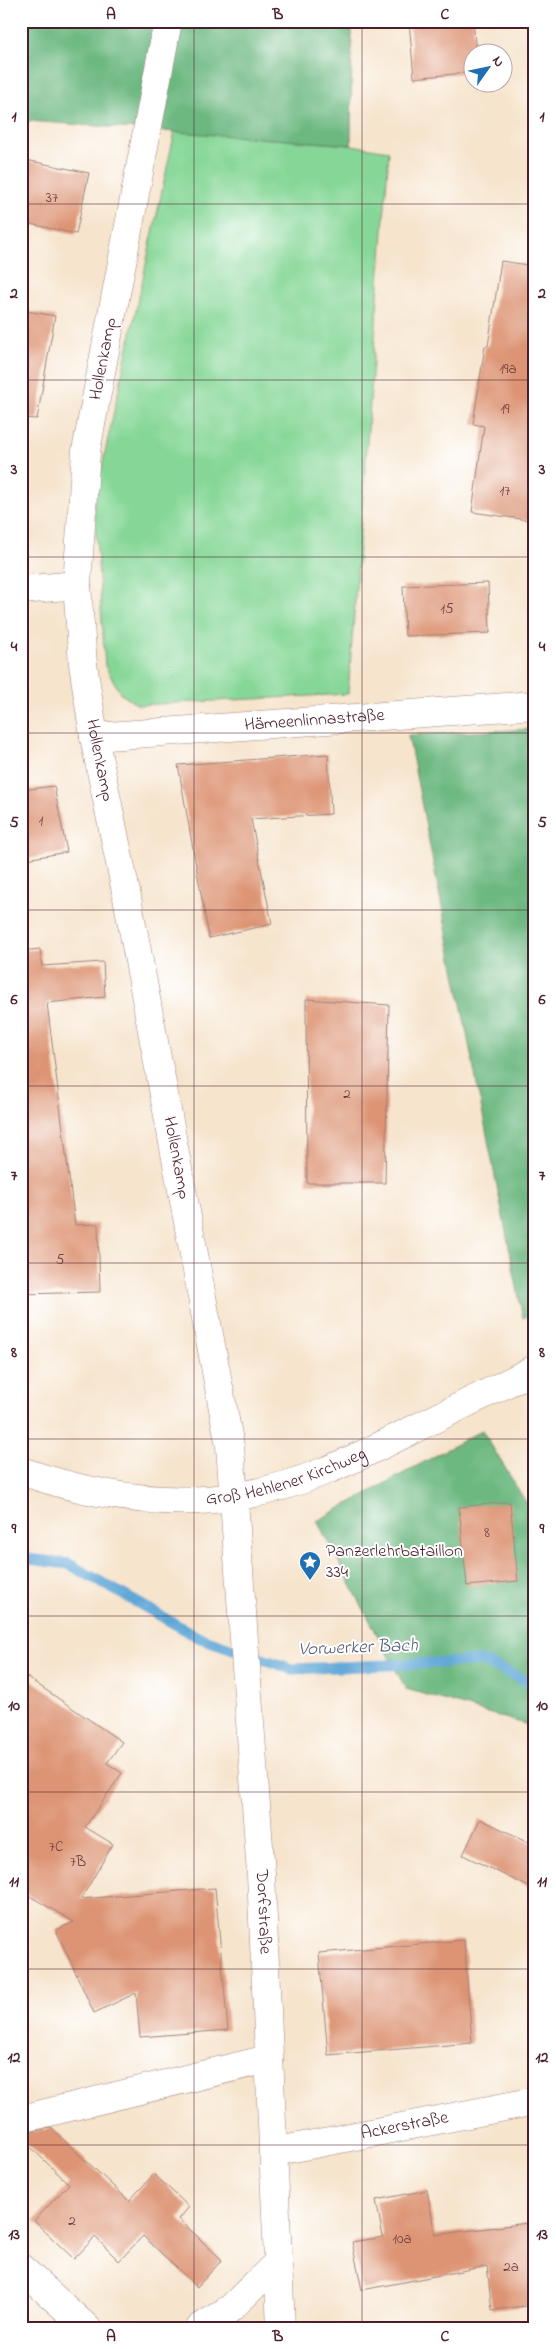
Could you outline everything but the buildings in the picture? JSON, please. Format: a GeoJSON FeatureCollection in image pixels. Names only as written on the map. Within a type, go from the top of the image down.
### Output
{"type":"FeatureCollection","features":[{"type":"Feature","properties":{"kind":"street","name":"Hollenkamp"},"geometry":{"type":"LineString","coordinates":[[168,21],[86,451],[77,584],[83,664],[94,738],[126,892],[230,1446],[233,1497]]}},
{"type":"Feature","properties":{"kind":"street"},"geometry":{"type":"LineString","coordinates":[[21,590],[77,584]]}},
{"type":"Feature","properties":{"kind":"street","name":"Hämeenlinnastraße"},"geometry":{"type":"LineString","coordinates":[[94,738],[535,705]]}},
{"type":"Feature","properties":{"kind":"street","name":"Groß Hehlener Kirchweg"},"geometry":{"type":"LineString","coordinates":[[21,1472],[66,1486],[125,1498],[185,1500],[233,1497],[291,1484],[345,1463],[535,1369]]}},
{"type":"Feature","properties":{"kind":"street","name":"Dorfstraße"},"geometry":{"type":"LineString","coordinates":[[233,1497],[261,1874],[281,2328]]}},
{"type":"Feature","properties":{"kind":"street"},"geometry":{"type":"LineString","coordinates":[[21,2119],[268,2059]]}},
{"type":"Feature","properties":{"kind":"street","name":"Ackerstraße"},"geometry":{"type":"LineString","coordinates":[[273,2152],[535,2101]]}},
{"type":"Feature","properties":{"kind":"street"},"geometry":{"type":"LineString","coordinates":[[200,2328],[231,2308],[279,2261]]}},
{"type":"Feature","properties":{"kind":"street"},"geometry":{"type":"LineString","coordinates":[[21,2268],[87,2328]]}},
{"type":"Feature","properties":{"kind":"green space"},"geometry":{"type":"Polygon","coordinates":[[[21,21],[352,21],[351,145],[28,121],[21,124],[21,21]]]}},
{"type":"Feature","properties":{"kind":"green space"},"geometry":{"type":"Polygon","coordinates":[[[175,131],[351,145],[389,151],[348,694],[138,705],[121,694],[105,666],[94,503],[175,131]]]}},
{"type":"Feature","properties":{"kind":"green space"},"geometry":{"type":"Polygon","coordinates":[[[535,729],[535,1312],[523,1318],[408,735],[535,729]]]}},
{"type":"Feature","properties":{"kind":"green space"},"geometry":{"type":"Polygon","coordinates":[[[482,1430],[535,1517],[535,1727],[406,1689],[317,1521],[482,1430]]]}},
{"type":"Feature","properties":{"kind":"waterway","name":"Vorwerker Bach"},"geometry":{"type":"LineString","coordinates":[[21,1558],[69,1564],[198,1637],[292,1669],[482,1661],[535,1685]]}},
{"type":"Feature","properties":{"kind":"place","name":"Panzerlehrbataillon 334"},"geometry":{"type":"Point","coordinates":[310,1581]}}]}
